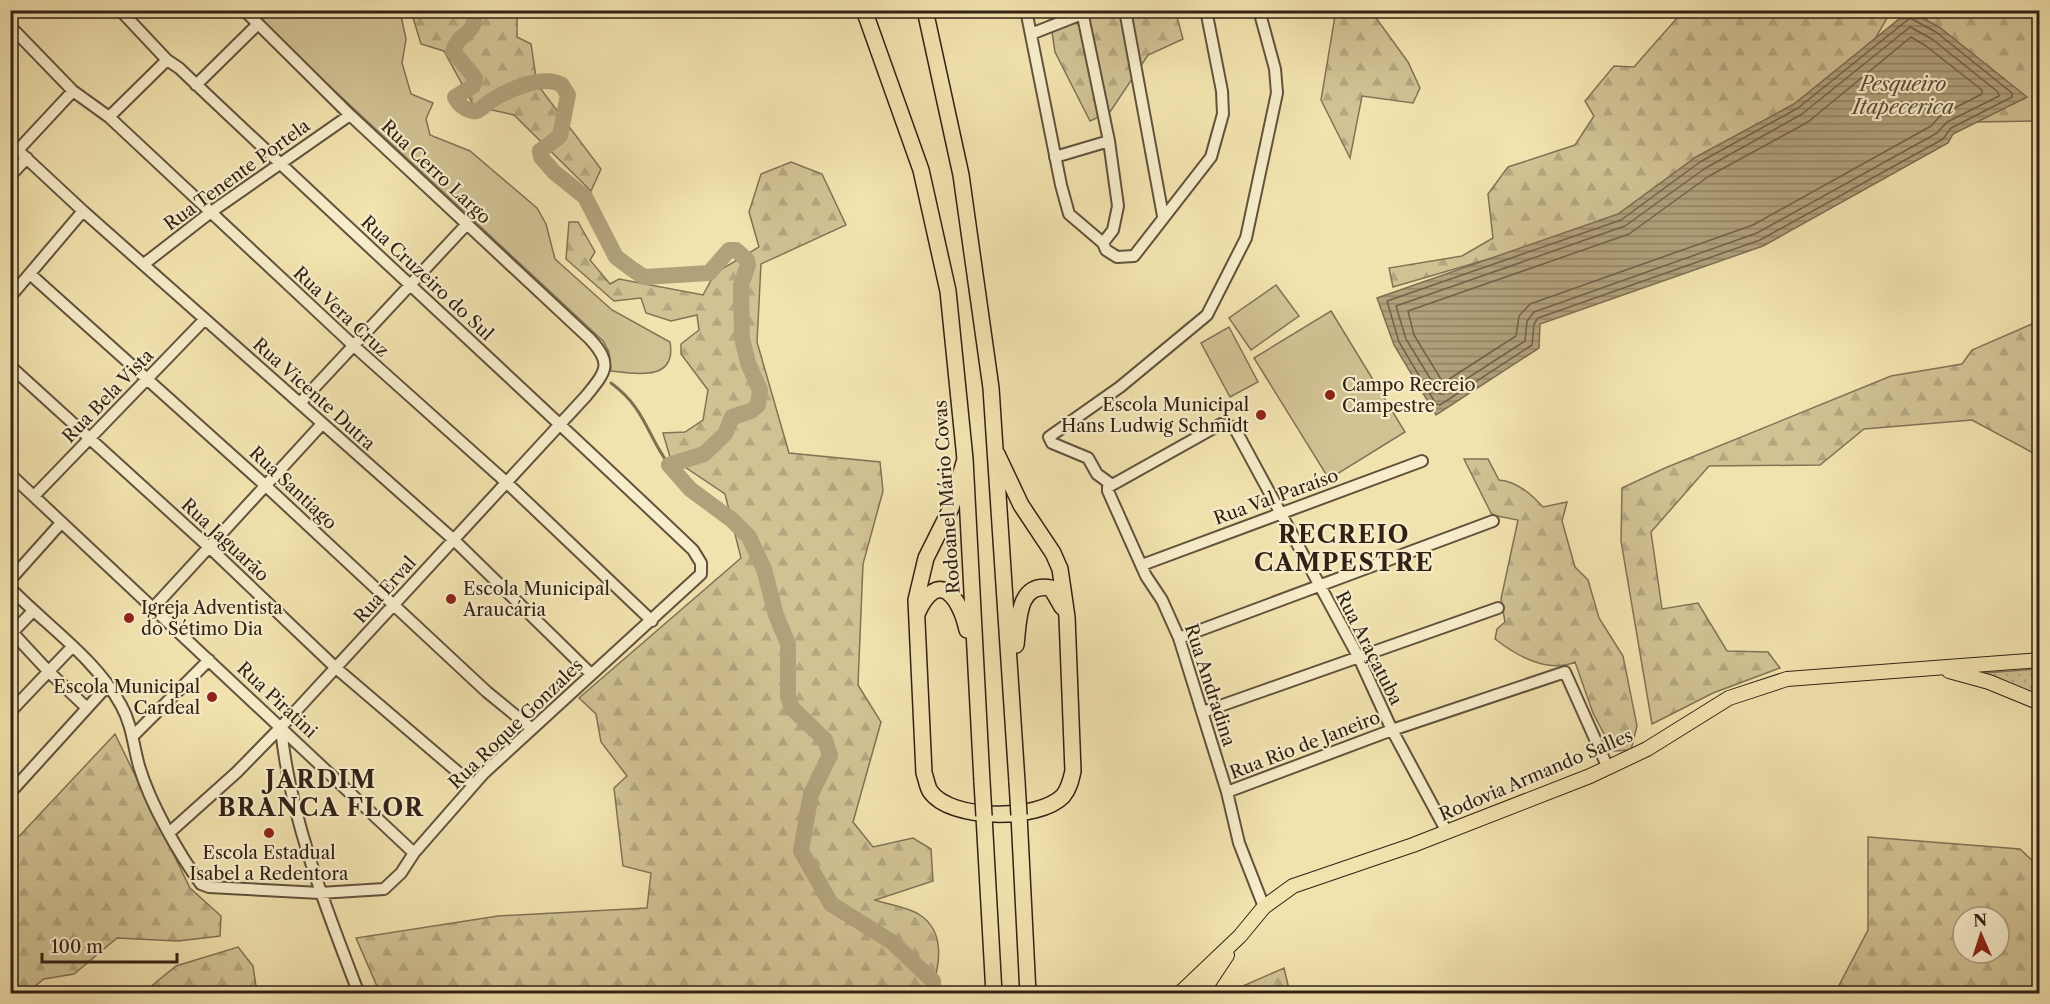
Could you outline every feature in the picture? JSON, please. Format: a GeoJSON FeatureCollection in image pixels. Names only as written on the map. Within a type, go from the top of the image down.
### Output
{"type":"FeatureCollection","features":[{"type":"Feature","properties":{"kind":"highway","name":"Rodoanel Mário Covas"},"geometry":{"type":"LineString","coordinates":[[864,10],[921,170],[954,332],[965,459],[994,993]]}},
{"type":"Feature","properties":{"kind":"highway"},"geometry":{"type":"LineString","coordinates":[[925,10],[951,121],[986,341],[997,454],[1012,681],[1028,993]]}},
{"type":"Feature","properties":{"kind":"highway"},"geometry":{"type":"LineString","coordinates":[[965,459],[951,508],[924,564],[918,585],[916,616],[924,773],[930,790],[938,798],[969,813],[1031,811],[1056,801],[1070,784],[1074,758],[1067,617],[1060,569],[1053,553],[1021,505],[997,454]]}},
{"type":"Feature","properties":{"kind":"highway"},"geometry":{"type":"LineString","coordinates":[[1012,681],[1021,609],[1026,595],[1032,589],[1041,586],[1051,588],[1067,617]]}},
{"type":"Feature","properties":{"kind":"highway"},"geometry":{"type":"LineString","coordinates":[[916,616],[922,602],[931,593],[940,591],[956,598],[962,609],[977,672]]}},
{"type":"Feature","properties":{"kind":"main road","name":"Rodovia Armando Salles"},"geometry":{"type":"LineString","coordinates":[[1179,993],[1239,936],[1264,907],[1293,886],[1447,832],[1608,768],[1647,749],[1729,698],[1787,679],[2040,660]]}},
{"type":"Feature","properties":{"kind":"main road","name":"Rodovia Armando Salles"},"geometry":{"type":"LineString","coordinates":[[1941,669],[1989,682],[2040,703]]}},
{"type":"Feature","properties":{"kind":"main road"},"geometry":{"type":"LineString","coordinates":[[1202,993],[1239,936]]}},
{"type":"Feature","properties":{"kind":"street","name":"Rua Cruzeiro do Sul"},"geometry":{"type":"LineString","coordinates":[[120,10],[167,60],[196,84],[410,286],[561,423],[693,550],[701,562],[702,574]]}},
{"type":"Feature","properties":{"kind":"street","name":"Rua Cerro Largo"},"geometry":{"type":"LineString","coordinates":[[244,10],[350,115],[590,339],[605,358]]}},
{"type":"Feature","properties":{"kind":"street"},"geometry":{"type":"LineString","coordinates":[[1026,10],[1055,157],[1069,214],[1103,243],[1106,250],[1117,256],[1134,256],[1146,244],[1163,216],[1211,157],[1223,114],[1222,91],[1206,10]]}},
{"type":"Feature","properties":{"kind":"street"},"geometry":{"type":"LineString","coordinates":[[1125,10],[1163,216]]}},
{"type":"Feature","properties":{"kind":"street"},"geometry":{"type":"LineString","coordinates":[[1112,484],[1097,474],[1088,458],[1052,443],[1048,437],[1120,387],[1207,315],[1246,238],[1277,93],[1275,69],[1259,10]]}},
{"type":"Feature","properties":{"kind":"street"},"geometry":{"type":"LineString","coordinates":[[1031,34],[1088,13],[1110,141],[1118,206],[1113,230],[1103,243]]}},
{"type":"Feature","properties":{"kind":"street"},"geometry":{"type":"LineString","coordinates":[[196,84],[258,24]]}},
{"type":"Feature","properties":{"kind":"street","name":"Rua Vera Cruz"},"geometry":{"type":"LineString","coordinates":[[10,26],[72,91],[110,117],[354,346],[506,482],[651,621]]}},
{"type":"Feature","properties":{"kind":"street"},"geometry":{"type":"LineString","coordinates":[[110,117],[167,60]]}},
{"type":"Feature","properties":{"kind":"street"},"geometry":{"type":"LineString","coordinates":[[14,147],[72,91]]}},
{"type":"Feature","properties":{"kind":"street","name":"Rua Tenente Portela"},"geometry":{"type":"LineString","coordinates":[[144,264],[211,212],[350,115]]}},
{"type":"Feature","properties":{"kind":"street"},"geometry":{"type":"LineString","coordinates":[[1055,157],[1110,141]]}},
{"type":"Feature","properties":{"kind":"street","name":"Rua Vicente Dutra"},"geometry":{"type":"LineString","coordinates":[[14,147],[83,212],[454,540],[591,674]]}},
{"type":"Feature","properties":{"kind":"street"},"geometry":{"type":"LineString","coordinates":[[10,176],[27,158]]}},
{"type":"Feature","properties":{"kind":"street"},"geometry":{"type":"LineString","coordinates":[[10,297],[83,212]]}},
{"type":"Feature","properties":{"kind":"street"},"geometry":{"type":"LineString","coordinates":[[300,403],[467,224]]}},
{"type":"Feature","properties":{"kind":"street","name":"Rua Santiago"},"geometry":{"type":"LineString","coordinates":[[30,274],[266,486],[487,692],[531,728]]}},
{"type":"Feature","properties":{"kind":"street","name":"Rua Bela Vista"},"geometry":{"type":"LineString","coordinates":[[34,496],[205,319]]}},
{"type":"Feature","properties":{"kind":"street","name":"Rua Erval"},"geometry":{"type":"LineString","coordinates":[[170,832],[237,772],[281,727],[454,540],[600,378],[605,358]]}},
{"type":"Feature","properties":{"kind":"street","name":"Rua Jaguarão"},"geometry":{"type":"LineString","coordinates":[[10,366],[209,547],[336,668],[473,784]]}},
{"type":"Feature","properties":{"kind":"street"},"geometry":{"type":"LineString","coordinates":[[154,607],[322,424]]}},
{"type":"Feature","properties":{"kind":"street","name":"Rua Araçatuba"},"geometry":{"type":"LineString","coordinates":[[1112,484],[1221,424],[1234,427],[1359,658],[1392,730],[1447,832]]}},
{"type":"Feature","properties":{"kind":"street","name":"Rua Val Paraíso"},"geometry":{"type":"LineString","coordinates":[[1142,565],[1422,461]]}},
{"type":"Feature","properties":{"kind":"street","name":"Rua Piratini"},"geometry":{"type":"LineString","coordinates":[[10,474],[414,853]]}},
{"type":"Feature","properties":{"kind":"street","name":"Rua Andradina"},"geometry":{"type":"LineString","coordinates":[[1112,484],[1108,487],[1108,491],[1179,638],[1227,792],[1239,843],[1264,907]]}},
{"type":"Feature","properties":{"kind":"street"},"geometry":{"type":"LineString","coordinates":[[1179,638],[1493,521]]}},
{"type":"Feature","properties":{"kind":"street"},"geometry":{"type":"LineString","coordinates":[[10,580],[61,523]]}},
{"type":"Feature","properties":{"kind":"street","name":"Rua Roque Gonzales"},"geometry":{"type":"LineString","coordinates":[[170,832],[195,877],[201,884],[209,887],[320,893],[384,889],[401,873],[414,853],[473,784],[531,728],[702,574]]}},
{"type":"Feature","properties":{"kind":"street"},"geometry":{"type":"LineString","coordinates":[[10,588],[108,685],[123,709],[134,735],[139,764],[147,787],[170,832]]}},
{"type":"Feature","properties":{"kind":"street"},"geometry":{"type":"LineString","coordinates":[[1203,712],[1498,608]]}},
{"type":"Feature","properties":{"kind":"street"},"geometry":{"type":"LineString","coordinates":[[33,611],[11,632],[48,672],[87,708]]}},
{"type":"Feature","properties":{"kind":"street"},"geometry":{"type":"LineString","coordinates":[[10,712],[72,647]]}},
{"type":"Feature","properties":{"kind":"street"},"geometry":{"type":"LineString","coordinates":[[134,735],[209,660]]}},
{"type":"Feature","properties":{"kind":"street","name":"Rua Rio de Janeiro"},"geometry":{"type":"LineString","coordinates":[[1227,792],[1392,730],[1565,672],[1608,768]]}},
{"type":"Feature","properties":{"kind":"street"},"geometry":{"type":"LineString","coordinates":[[10,793],[108,685]]}},
{"type":"Feature","properties":{"kind":"street"},"geometry":{"type":"LineString","coordinates":[[281,727],[289,774],[320,893],[359,993]]}},
{"type":"Feature","properties":{"kind":"green space"},"geometry":{"type":"Polygon","coordinates":[[[249,11],[400,11],[406,39],[402,63],[411,94],[433,103],[426,119],[430,135],[470,151],[537,208],[546,224],[555,259],[612,310],[670,342],[667,364],[661,370],[652,373],[611,371],[609,352],[603,341],[249,11]]]}},
{"type":"Feature","properties":{"kind":"green space"},"geometry":{"type":"Polygon","coordinates":[[[411,11],[517,11],[517,37],[531,44],[537,84],[601,169],[591,191],[514,115],[474,106],[444,51],[421,44],[411,11]]]}},
{"type":"Feature","properties":{"kind":"green space"},"geometry":{"type":"Polygon","coordinates":[[[1049,11],[1186,11],[1177,17],[1183,39],[1148,55],[1110,112],[1090,121],[1055,52],[1049,11]]]}},
{"type":"Feature","properties":{"kind":"green space"},"geometry":{"type":"Polygon","coordinates":[[[1333,11],[1385,11],[1376,18],[1408,62],[1420,88],[1413,103],[1362,96],[1350,158],[1321,100],[1335,16],[1333,11]]]}},
{"type":"Feature","properties":{"kind":"green space"},"geometry":{"type":"Polygon","coordinates":[[[1673,11],[1891,11],[1853,77],[1698,173],[1556,247],[1516,251],[1393,287],[1389,268],[1462,256],[1493,238],[1488,194],[1508,167],[1575,145],[1594,116],[1585,101],[1614,66],[1634,67],[1678,17],[1673,11]]]}},
{"type":"Feature","properties":{"kind":"green space"},"geometry":{"type":"Polygon","coordinates":[[[1927,11],[2039,11],[2039,121],[1975,122],[1926,37],[1927,11]]]}},
{"type":"Feature","properties":{"kind":"green space"},"geometry":{"type":"Polygon","coordinates":[[[791,162],[822,174],[846,225],[761,264],[757,342],[789,453],[880,462],[883,491],[863,564],[858,685],[881,722],[853,822],[873,847],[913,838],[931,849],[933,881],[875,900],[915,912],[929,922],[939,951],[931,993],[380,993],[356,938],[498,916],[647,908],[651,873],[623,866],[614,788],[627,776],[601,742],[596,714],[579,698],[741,558],[725,494],[670,457],[663,433],[685,432],[703,420],[708,390],[681,354],[681,344],[699,330],[697,315],[671,321],[646,313],[641,298],[614,301],[566,259],[569,222],[578,222],[595,252],[590,260],[610,284],[619,279],[703,295],[715,273],[759,247],[749,212],[761,174],[791,162]]]}},
{"type":"Feature","properties":{"kind":"green space"},"geometry":{"type":"Polygon","coordinates":[[[1276,285],[1299,316],[1251,350],[1229,318],[1276,285]]]}},
{"type":"Feature","properties":{"kind":"green space","name":"Campo Recreio Campestre"},"geometry":{"type":"Polygon","coordinates":[[[1331,311],[1405,432],[1329,479],[1254,358],[1331,311]]]}},
{"type":"Feature","properties":{"kind":"green space"},"geometry":{"type":"Polygon","coordinates":[[[2039,321],[2039,453],[2035,454],[1972,420],[1864,429],[1820,465],[1709,466],[1651,532],[1662,609],[1698,603],[1727,651],[1768,652],[1780,668],[1713,693],[1652,724],[1621,541],[1622,488],[1665,468],[1891,376],[1962,364],[1972,350],[2039,321]]]}},
{"type":"Feature","properties":{"kind":"green space"},"geometry":{"type":"Polygon","coordinates":[[[1229,327],[1258,382],[1230,397],[1201,343],[1229,327]]]}},
{"type":"Feature","properties":{"kind":"green space"},"geometry":{"type":"Polygon","coordinates":[[[1464,459],[1488,459],[1499,480],[1524,489],[1543,507],[1567,502],[1562,521],[1575,567],[1588,580],[1599,618],[1623,656],[1637,726],[1631,750],[1613,751],[1593,713],[1575,662],[1554,666],[1543,664],[1523,657],[1495,639],[1497,629],[1505,622],[1501,599],[1518,520],[1492,515],[1464,459]]]}},
{"type":"Feature","properties":{"kind":"green space"},"geometry":{"type":"Polygon","coordinates":[[[2039,669],[2039,697],[1984,673],[2039,669]]]}},
{"type":"Feature","properties":{"kind":"green space"},"geometry":{"type":"Polygon","coordinates":[[[115,734],[190,888],[221,916],[220,936],[178,941],[117,938],[74,974],[44,979],[26,993],[11,993],[10,846],[115,734]]]}},
{"type":"Feature","properties":{"kind":"green space"},"geometry":{"type":"Polygon","coordinates":[[[1868,837],[2020,849],[2039,867],[2039,993],[1835,993],[1868,930],[1868,837]]]}},
{"type":"Feature","properties":{"kind":"green space"},"geometry":{"type":"Polygon","coordinates":[[[238,947],[253,966],[257,993],[143,993],[176,966],[238,947]]]}},
{"type":"Feature","properties":{"kind":"green space"},"geometry":{"type":"Polygon","coordinates":[[[1284,968],[1290,993],[1227,993],[1284,968]]]}},
{"type":"Feature","properties":{"kind":"water","name":"Pesqueiro Itapecerica"},"geometry":{"type":"Polygon","coordinates":[[[1909,11],[1939,27],[2027,97],[1953,134],[1948,143],[1763,246],[1540,324],[1539,348],[1436,415],[1394,345],[1377,298],[1618,214],[1696,157],[1794,104],[1909,11]]]}},
{"type":"Feature","properties":{"kind":"waterway"},"geometry":{"type":"LineString","coordinates":[[474,10],[471,29],[459,40],[453,51],[475,78],[473,86],[455,97],[456,100],[467,109],[477,111],[499,96],[527,84],[546,81],[562,85],[568,95],[560,136],[540,151],[541,157],[554,172],[585,197],[616,257],[644,277],[709,273],[729,250],[736,250],[747,260],[748,265],[741,285],[742,338],[748,363],[760,390],[758,405],[751,411],[732,417],[725,434],[704,454],[669,465],[690,489],[732,520],[749,537],[764,569],[776,615],[788,644],[788,697],[792,708],[825,740],[830,755],[811,794],[801,851],[831,904],[892,942],[933,981],[933,994]]}},
{"type":"Feature","properties":{"kind":"waterway"},"geometry":{"type":"LineString","coordinates":[[611,383],[638,411],[669,465]]}},
{"type":"Feature","properties":{"kind":"place","name":"Campo Recreio Campestre"},"geometry":{"type":"Point","coordinates":[1330,395]}},
{"type":"Feature","properties":{"kind":"place","name":"Escola Municipal Hans Ludwig Schmidt"},"geometry":{"type":"Point","coordinates":[1261,415]}},
{"type":"Feature","properties":{"kind":"place","name":"Escola Municipal Araucária"},"geometry":{"type":"Point","coordinates":[451,599]}},
{"type":"Feature","properties":{"kind":"place","name":"Igreja Adventista do Sétimo Dia"},"geometry":{"type":"Point","coordinates":[129,618]}},
{"type":"Feature","properties":{"kind":"place","name":"Escola Municipal Cardeal"},"geometry":{"type":"Point","coordinates":[212,697]}},
{"type":"Feature","properties":{"kind":"place","name":"Escola Estadual Isabel a Redentora"},"geometry":{"type":"Point","coordinates":[269,833]}},
{"type":"Feature","properties":{"kind":"district","name":"RECREIO CAMPESTRE"},"geometry":{"type":"Point","coordinates":[1344,549]}},
{"type":"Feature","properties":{"kind":"district","name":"JARDIM BRANCA FLOR"},"geometry":{"type":"Point","coordinates":[321,794]}}]}
